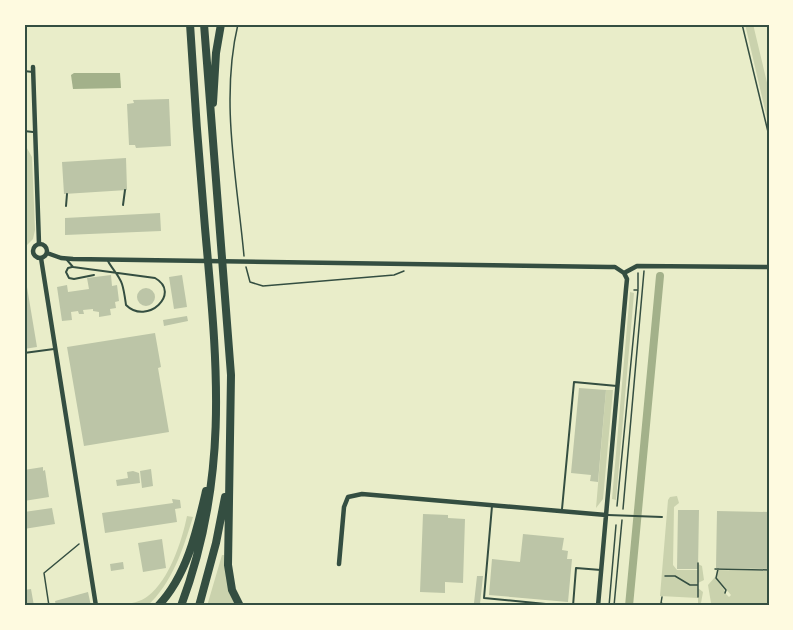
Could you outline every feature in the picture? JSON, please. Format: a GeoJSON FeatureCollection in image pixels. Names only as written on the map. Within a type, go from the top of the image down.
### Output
{"type":"FeatureCollection","features":[{"type":"Feature","properties":{"kind":"highway"},"geometry":{"type":"LineString","coordinates":[[181,606],[206,520],[215,451],[217,395],[190,24]]}},
{"type":"Feature","properties":{"kind":"highway"},"geometry":{"type":"LineString","coordinates":[[204,24],[230,353],[228,565],[232,590],[240,606]]}},
{"type":"Feature","properties":{"kind":"highway"},"geometry":{"type":"LineString","coordinates":[[211,134],[216,53],[221,24]]}},
{"type":"Feature","properties":{"kind":"highway"},"geometry":{"type":"LineString","coordinates":[[199,606],[221,522],[231,433]]}},
{"type":"Feature","properties":{"kind":"highway"},"geometry":{"type":"LineString","coordinates":[[158,606],[175,582],[190,549],[215,451]]}},
{"type":"Feature","properties":{"kind":"street"},"geometry":{"type":"LineString","coordinates":[[33,69],[39,244]]}},
{"type":"Feature","properties":{"kind":"street"},"geometry":{"type":"LineString","coordinates":[[39,244],[34,246],[30,253],[41,258],[47,253]]}},
{"type":"Feature","properties":{"kind":"street"},"geometry":{"type":"LineString","coordinates":[[39,244],[46,248],[47,253]]}},
{"type":"Feature","properties":{"kind":"street"},"geometry":{"type":"LineString","coordinates":[[47,253],[65,258],[615,267],[624,273],[627,283],[598,606]]}},
{"type":"Feature","properties":{"kind":"street"},"geometry":{"type":"LineString","coordinates":[[41,258],[96,606]]}},
{"type":"Feature","properties":{"kind":"street"},"geometry":{"type":"LineString","coordinates":[[624,273],[637,266],[769,267]]}},
{"type":"Feature","properties":{"kind":"street"},"geometry":{"type":"LineString","coordinates":[[339,564],[344,507],[348,497],[362,494],[606,515]]}},
{"type":"Feature","properties":{"kind":"lane"},"geometry":{"type":"LineString","coordinates":[[24,71],[33,69]]}},
{"type":"Feature","properties":{"kind":"lane"},"geometry":{"type":"LineString","coordinates":[[24,131],[36,132]]}},
{"type":"Feature","properties":{"kind":"lane"},"geometry":{"type":"LineString","coordinates":[[123,205],[125,190]]}},
{"type":"Feature","properties":{"kind":"lane"},"geometry":{"type":"LineString","coordinates":[[66,206],[67,194]]}},
{"type":"Feature","properties":{"kind":"lane"},"geometry":{"type":"LineString","coordinates":[[65,258],[73,267]]}},
{"type":"Feature","properties":{"kind":"lane"},"geometry":{"type":"LineString","coordinates":[[94,275],[74,279],[66,275],[66,270],[73,267],[116,273],[155,278],[162,285],[165,294],[160,305],[149,311],[139,312],[126,305],[121,281],[116,273],[107,259]]}},
{"type":"Feature","properties":{"kind":"lane"},"geometry":{"type":"LineString","coordinates":[[24,353],[54,349]]}},
{"type":"Feature","properties":{"kind":"lane"},"geometry":{"type":"LineString","coordinates":[[562,512],[574,382],[618,386]]}},
{"type":"Feature","properties":{"kind":"lane"},"geometry":{"type":"LineString","coordinates":[[492,506],[484,598],[566,606]]}},
{"type":"Feature","properties":{"kind":"lane"},"geometry":{"type":"LineString","coordinates":[[606,515],[662,516]]}},
{"type":"Feature","properties":{"kind":"lane"},"geometry":{"type":"LineString","coordinates":[[573,606],[576,568],[601,570]]}},
{"type":"Feature","properties":{"kind":"path"},"geometry":{"type":"LineString","coordinates":[[238,24],[232,64],[230,111],[237,196],[248,278],[254,284],[263,286],[292,285],[394,275],[404,271],[410,264]]}},
{"type":"Feature","properties":{"kind":"path"},"geometry":{"type":"LineString","coordinates":[[742,24],[769,136]]}},
{"type":"Feature","properties":{"kind":"path"},"geometry":{"type":"LineString","coordinates":[[617,506],[638,290],[637,266]]}},
{"type":"Feature","properties":{"kind":"path"},"geometry":{"type":"LineString","coordinates":[[614,606],[624,516],[644,266]]}},
{"type":"Feature","properties":{"kind":"path"},"geometry":{"type":"LineString","coordinates":[[630,290],[638,290]]}},
{"type":"Feature","properties":{"kind":"path"},"geometry":{"type":"LineString","coordinates":[[609,606],[616,525]]}},
{"type":"Feature","properties":{"kind":"path"},"geometry":{"type":"LineString","coordinates":[[608,539],[614,540]]}},
{"type":"Feature","properties":{"kind":"path"},"geometry":{"type":"LineString","coordinates":[[49,606],[44,573],[77,545],[86,543]]}},
{"type":"Feature","properties":{"kind":"path"},"geometry":{"type":"LineString","coordinates":[[698,563],[698,597]]}},
{"type":"Feature","properties":{"kind":"path"},"geometry":{"type":"LineString","coordinates":[[715,569],[769,570]]}},
{"type":"Feature","properties":{"kind":"path"},"geometry":{"type":"LineString","coordinates":[[718,569],[716,578],[726,590],[725,593]]}},
{"type":"Feature","properties":{"kind":"path"},"geometry":{"type":"LineString","coordinates":[[665,576],[675,576],[690,585],[698,585]]}},
{"type":"Feature","properties":{"kind":"path"},"geometry":{"type":"LineString","coordinates":[[603,597],[609,597]]}},
{"type":"Feature","properties":{"kind":"path"},"geometry":{"type":"LineString","coordinates":[[662,597],[661,603],[663,604],[769,606]]}},
{"type":"Feature","properties":{"kind":"shaded area"},"geometry":{"type":"Polygon","coordinates":[[[745,24],[753,24],[769,91],[769,127],[745,24]]]}},
{"type":"Feature","properties":{"kind":"shaded area"},"geometry":{"type":"Polygon","coordinates":[[[74,73],[120,73],[121,88],[73,89],[71,75],[74,73]]]}},
{"type":"Feature","properties":{"kind":"shaded area"},"geometry":{"type":"Polygon","coordinates":[[[24,143],[32,157],[35,230],[33,239],[24,248],[24,143]]]}},
{"type":"Feature","properties":{"kind":"shaded area"},"geometry":{"type":"Polygon","coordinates":[[[630,292],[634,293],[616,500],[612,499],[630,292]]]}},
{"type":"Feature","properties":{"kind":"shaded area"},"geometry":{"type":"Polygon","coordinates":[[[606,390],[613,390],[603,499],[596,508],[606,390]]]}},
{"type":"Feature","properties":{"kind":"shaded area"},"geometry":{"type":"Polygon","coordinates":[[[677,496],[679,503],[674,507],[673,565],[677,570],[698,570],[698,564],[702,566],[704,580],[698,583],[698,588],[703,592],[701,603],[698,603],[698,598],[660,596],[668,500],[670,497],[677,496]]]}},
{"type":"Feature","properties":{"kind":"shaded area"},"geometry":{"type":"Polygon","coordinates":[[[187,516],[193,517],[181,553],[170,577],[156,597],[147,606],[122,606],[145,598],[156,589],[178,548],[187,516]]]}},
{"type":"Feature","properties":{"kind":"shaded area"},"geometry":{"type":"Polygon","coordinates":[[[222,555],[224,555],[227,581],[237,606],[207,606],[222,555]]]}},
{"type":"Feature","properties":{"kind":"shaded area"},"geometry":{"type":"Polygon","coordinates":[[[718,570],[769,571],[769,604],[711,603],[708,585],[715,577],[725,593],[729,597],[731,595],[716,578],[718,570]]]}},
{"type":"Feature","properties":{"kind":"building"},"geometry":{"type":"Polygon","coordinates":[[[169,99],[171,146],[136,148],[135,145],[129,145],[127,104],[134,103],[133,100],[169,99]]]}},
{"type":"Feature","properties":{"kind":"building"},"geometry":{"type":"Polygon","coordinates":[[[126,158],[127,190],[64,194],[62,162],[126,158]]]}},
{"type":"Feature","properties":{"kind":"building"},"geometry":{"type":"Polygon","coordinates":[[[160,213],[161,231],[65,235],[65,218],[160,213]]]}},
{"type":"Feature","properties":{"kind":"building"},"geometry":{"type":"Polygon","coordinates":[[[24,269],[37,347],[24,349],[24,269]]]}},
{"type":"Feature","properties":{"kind":"building"},"geometry":{"type":"Polygon","coordinates":[[[111,275],[112,286],[117,285],[119,301],[115,302],[116,308],[110,309],[111,315],[99,317],[99,312],[93,309],[83,310],[84,314],[79,314],[78,311],[71,312],[72,320],[62,321],[57,287],[67,285],[68,292],[89,289],[87,278],[111,275]]]}},
{"type":"Feature","properties":{"kind":"building"},"geometry":{"type":"Polygon","coordinates":[[[182,275],[187,307],[174,309],[169,277],[182,275]]]}},
{"type":"Feature","properties":{"kind":"building"},"geometry":{"type":"Polygon","coordinates":[[[146,288],[152,291],[155,297],[152,303],[146,306],[140,303],[137,297],[140,291],[146,288]]]}},
{"type":"Feature","properties":{"kind":"building"},"geometry":{"type":"Polygon","coordinates":[[[187,316],[188,321],[164,326],[163,320],[187,316]]]}},
{"type":"Feature","properties":{"kind":"building"},"geometry":{"type":"Polygon","coordinates":[[[155,333],[161,367],[158,368],[169,432],[84,446],[67,347],[155,333]]]}},
{"type":"Feature","properties":{"kind":"building"},"geometry":{"type":"Polygon","coordinates":[[[579,388],[606,390],[598,482],[590,481],[591,475],[571,473],[579,388]]]}},
{"type":"Feature","properties":{"kind":"building"},"geometry":{"type":"Polygon","coordinates":[[[43,467],[49,497],[24,501],[24,470],[43,467]]]}},
{"type":"Feature","properties":{"kind":"building"},"geometry":{"type":"Polygon","coordinates":[[[151,469],[153,486],[142,488],[140,471],[151,469]]]}},
{"type":"Feature","properties":{"kind":"building"},"geometry":{"type":"Polygon","coordinates":[[[127,472],[139,473],[140,483],[117,486],[116,480],[128,478],[127,472]]]}},
{"type":"Feature","properties":{"kind":"building"},"geometry":{"type":"Polygon","coordinates":[[[172,499],[180,500],[181,508],[175,509],[177,522],[105,533],[102,513],[173,503],[172,499]]]}},
{"type":"Feature","properties":{"kind":"building"},"geometry":{"type":"Polygon","coordinates":[[[52,508],[55,524],[24,529],[24,512],[52,508]]]}},
{"type":"Feature","properties":{"kind":"building"},"geometry":{"type":"Polygon","coordinates":[[[678,510],[699,510],[698,569],[677,569],[678,510]]]}},
{"type":"Feature","properties":{"kind":"building"},"geometry":{"type":"Polygon","coordinates":[[[717,511],[769,512],[769,569],[716,568],[717,511]]]}},
{"type":"Feature","properties":{"kind":"building"},"geometry":{"type":"Polygon","coordinates":[[[423,514],[448,515],[448,518],[465,519],[463,583],[445,582],[445,593],[420,592],[423,514]]]}},
{"type":"Feature","properties":{"kind":"building"},"geometry":{"type":"Polygon","coordinates":[[[523,534],[564,538],[562,550],[568,551],[567,559],[572,559],[568,602],[489,595],[492,559],[520,562],[523,534]]]}},
{"type":"Feature","properties":{"kind":"building"},"geometry":{"type":"Polygon","coordinates":[[[162,539],[166,568],[143,572],[138,543],[162,539]]]}},
{"type":"Feature","properties":{"kind":"building"},"geometry":{"type":"Polygon","coordinates":[[[123,562],[124,569],[111,571],[110,564],[123,562]]]}},
{"type":"Feature","properties":{"kind":"building"},"geometry":{"type":"Polygon","coordinates":[[[477,576],[483,576],[480,604],[474,603],[477,576]]]}},
{"type":"Feature","properties":{"kind":"building"},"geometry":{"type":"Polygon","coordinates":[[[31,589],[34,606],[24,606],[24,590],[31,589]]]}},
{"type":"Feature","properties":{"kind":"building"},"geometry":{"type":"Polygon","coordinates":[[[88,592],[91,606],[56,606],[55,601],[88,592]]]}},
{"type":"Feature","properties":{"kind":"waterway"},"geometry":{"type":"LineString","coordinates":[[629,606],[660,276]]}}]}
